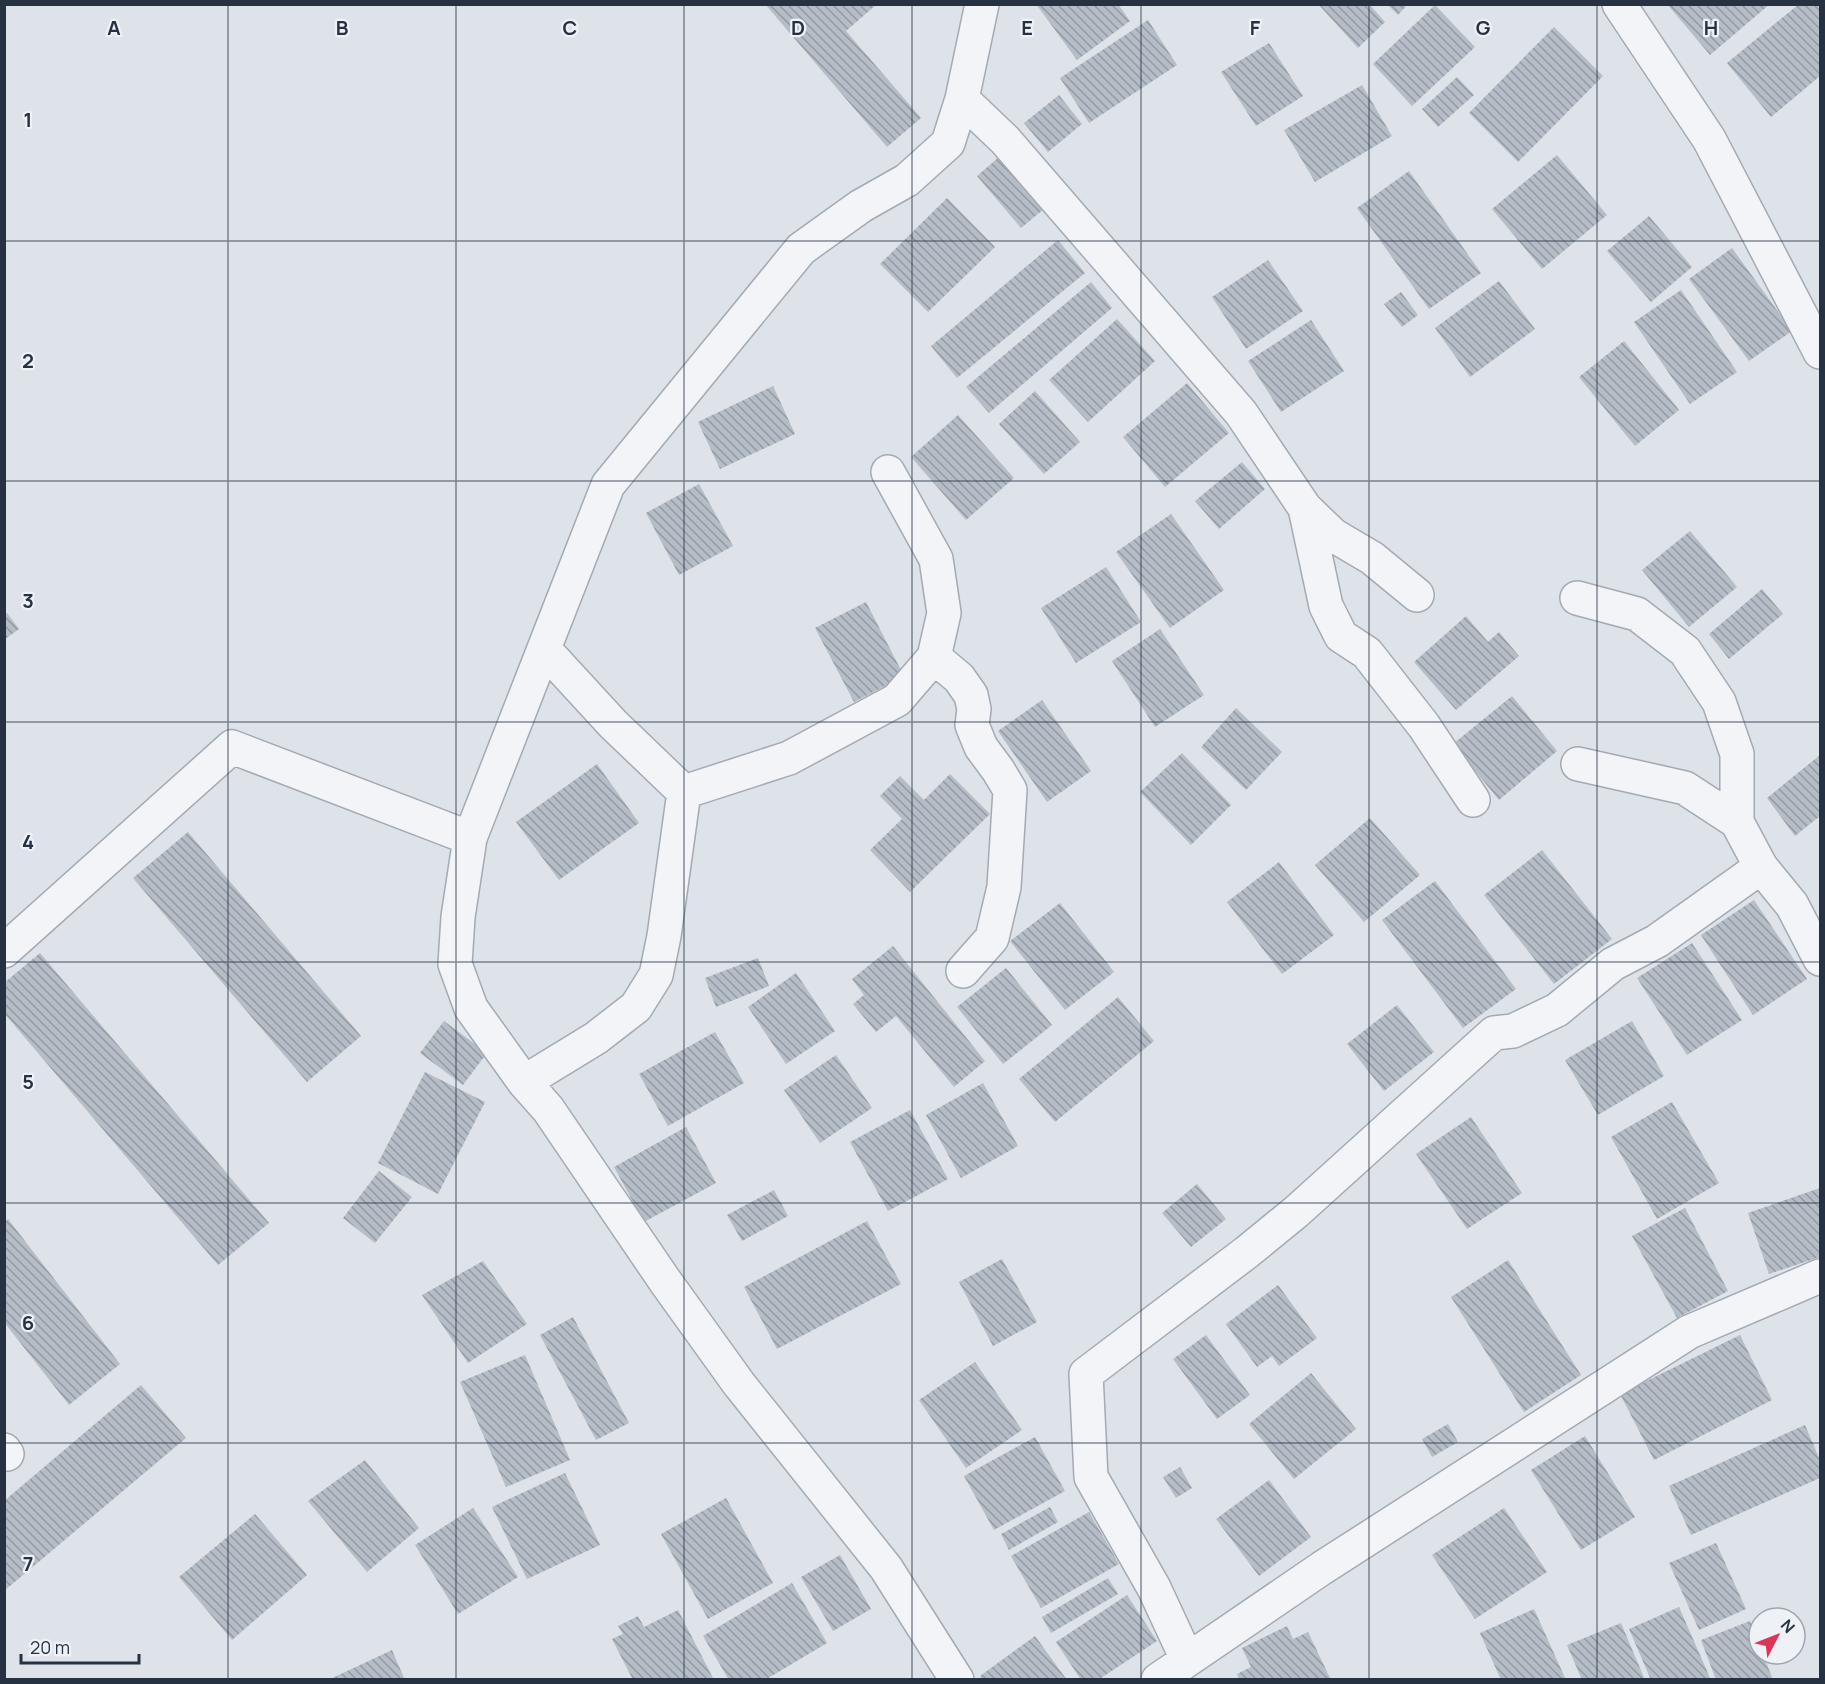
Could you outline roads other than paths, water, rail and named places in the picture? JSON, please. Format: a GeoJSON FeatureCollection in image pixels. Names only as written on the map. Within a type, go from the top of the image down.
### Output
{"type":"FeatureCollection","features":[{"type":"Feature","properties":{"kind":"street"},"geometry":{"type":"LineString","coordinates":[[957,1680],[886,1568],[739,1384],[665,1281],[548,1108],[524,1082],[471,1008],[455,964],[458,917],[470,838],[608,485],[801,249],[861,206],[907,180],[948,143],[962,99],[982,4]]}},
{"type":"Feature","properties":{"kind":"street"},"geometry":{"type":"LineString","coordinates":[[1619,4],[1709,139],[1821,352]]}},
{"type":"Feature","properties":{"kind":"street"},"geometry":{"type":"LineString","coordinates":[[962,99],[1005,140],[1241,413],[1305,508],[1333,535],[1372,558],[1417,595]]}},
{"type":"Feature","properties":{"kind":"street"},"geometry":{"type":"LineString","coordinates":[[684,792],[789,758],[897,699],[934,657],[944,613],[936,559],[888,472]]}},
{"type":"Feature","properties":{"kind":"street"},"geometry":{"type":"LineString","coordinates":[[1305,508],[1326,606],[1341,636],[1367,653],[1424,726],[1473,800]]}},
{"type":"Feature","properties":{"kind":"street"},"geometry":{"type":"LineString","coordinates":[[1577,598],[1637,614],[1685,651],[1719,702],[1737,754],[1737,822],[1761,867],[1792,905],[1821,959]]}},
{"type":"Feature","properties":{"kind":"street"},"geometry":{"type":"LineString","coordinates":[[544,649],[613,724],[684,792]]}},
{"type":"Feature","properties":{"kind":"street"},"geometry":{"type":"LineString","coordinates":[[934,657],[959,678],[971,695],[974,709],[972,725],[981,747],[1010,790],[1004,888],[992,938],[963,971]]}},
{"type":"Feature","properties":{"kind":"street"},"geometry":{"type":"LineString","coordinates":[[4,951],[232,747],[470,838]]}},
{"type":"Feature","properties":{"kind":"street"},"geometry":{"type":"LineString","coordinates":[[1578,764],[1685,788],[1737,822]]}},
{"type":"Feature","properties":{"kind":"street"},"geometry":{"type":"LineString","coordinates":[[524,1082],[596,1038],[636,1007],[656,975],[664,936],[684,792]]}},
{"type":"Feature","properties":{"kind":"street"},"geometry":{"type":"LineString","coordinates":[[1187,1659],[1154,1588],[1091,1477],[1086,1374],[1247,1252],[1288,1218],[1494,1033],[1512,1031],[1557,1010],[1614,964],[1657,941],[1761,867]]}},
{"type":"Feature","properties":{"kind":"street"},"geometry":{"type":"LineString","coordinates":[[1158,1680],[1322,1568],[1689,1332],[1821,1276]]}}]}
